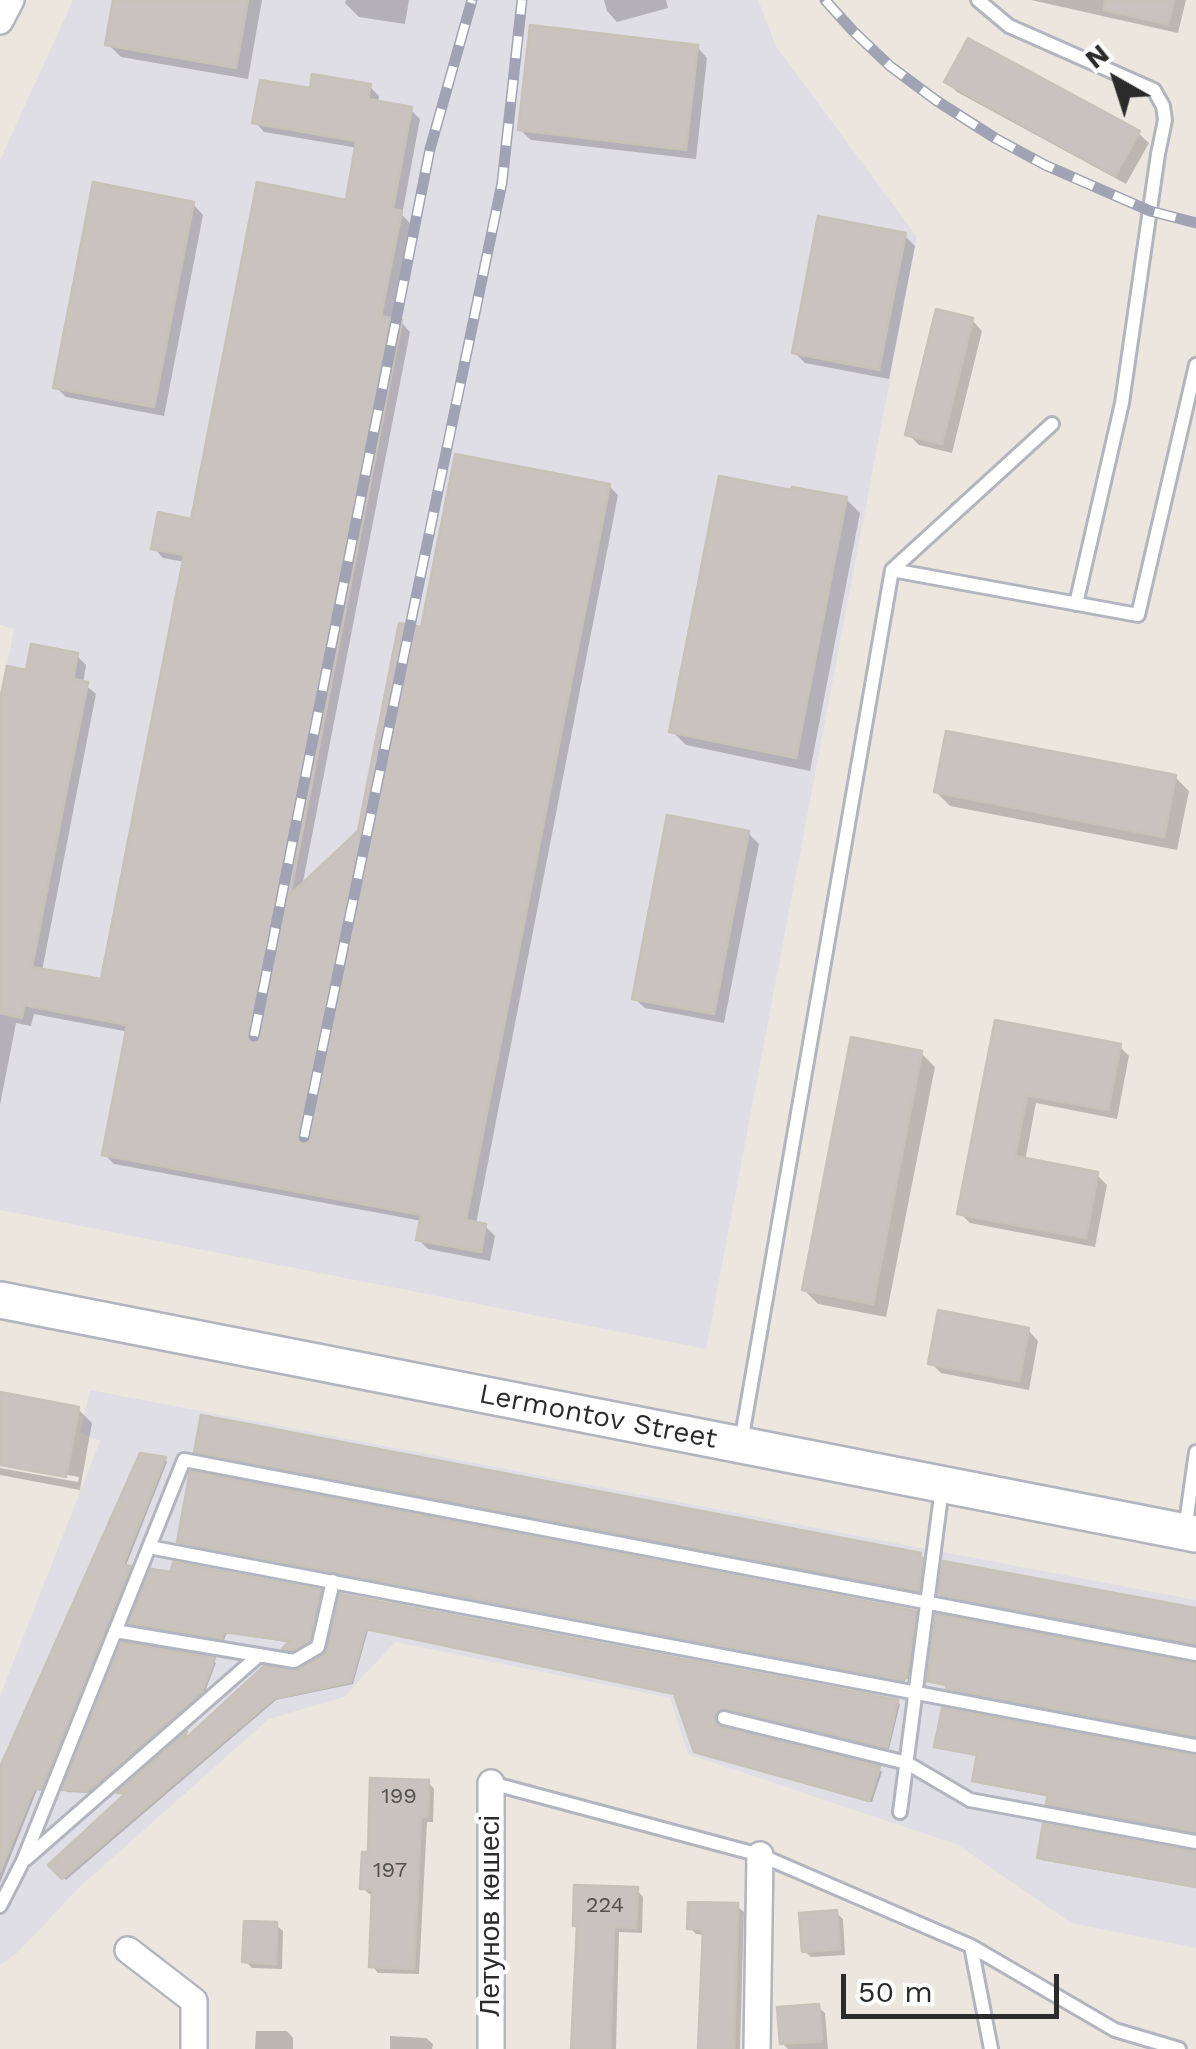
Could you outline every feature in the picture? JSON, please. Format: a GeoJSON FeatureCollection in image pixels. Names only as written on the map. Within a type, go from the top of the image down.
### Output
{"type":"FeatureCollection","features":[{"type":"Feature","properties":{"kind":"street"},"geometry":{"type":"LineString","coordinates":[[0,21],[11,0]]}},
{"type":"Feature","properties":{"kind":"street","name":"Lermontov Street"},"geometry":{"type":"LineString","coordinates":[[0,1300],[1190,1533]]}},
{"type":"Feature","properties":{"kind":"street","name":"Летунов көшесі"},"geometry":{"type":"LineString","coordinates":[[491,1782],[492,2049]]}},
{"type":"Feature","properties":{"kind":"street"},"geometry":{"type":"LineString","coordinates":[[757,2049],[760,1854]]}},
{"type":"Feature","properties":{"kind":"street"},"geometry":{"type":"LineString","coordinates":[[128,1950],[194,2001],[194,2049]]}},
{"type":"Feature","properties":{"kind":"lane"},"geometry":{"type":"LineString","coordinates":[[978,0],[1009,26],[1154,90],[1163,106],[1165,120],[1122,403],[1076,604]]}},
{"type":"Feature","properties":{"kind":"lane"},"geometry":{"type":"LineString","coordinates":[[892,570],[1138,616],[1196,364]]}},
{"type":"Feature","properties":{"kind":"lane"},"geometry":{"type":"LineString","coordinates":[[741,1444],[892,570],[1052,424]]}},
{"type":"Feature","properties":{"kind":"lane"},"geometry":{"type":"LineString","coordinates":[[1190,1533],[1196,1452]]}},
{"type":"Feature","properties":{"kind":"lane"},"geometry":{"type":"LineString","coordinates":[[0,1906],[24,1861],[184,1460],[1196,1654]]}},
{"type":"Feature","properties":{"kind":"lane"},"geometry":{"type":"LineString","coordinates":[[900,1812],[942,1485]]}},
{"type":"Feature","properties":{"kind":"lane"},"geometry":{"type":"LineString","coordinates":[[149,1546],[1196,1746]]}},
{"type":"Feature","properties":{"kind":"lane"},"geometry":{"type":"LineString","coordinates":[[115,1630],[294,1661],[318,1647],[332,1581]]}},
{"type":"Feature","properties":{"kind":"lane"},"geometry":{"type":"LineString","coordinates":[[24,1861],[257,1657]]}},
{"type":"Feature","properties":{"kind":"lane"},"geometry":{"type":"LineString","coordinates":[[724,1718],[906,1763],[970,1800],[1196,1842]]}},
{"type":"Feature","properties":{"kind":"lane"},"geometry":{"type":"LineString","coordinates":[[491,1782],[760,1854],[971,1946],[1115,2030],[1178,2049]]}},
{"type":"Feature","properties":{"kind":"lane"},"geometry":{"type":"LineString","coordinates":[[971,1946],[991,2049]]}},
{"type":"Feature","properties":{"kind":"shaded area"},"geometry":{"type":"Polygon","coordinates":[[[73,0],[758,0],[776,46],[917,237],[706,1349],[0,1210],[0,700],[14,629],[0,625],[0,160],[73,0]]]}},
{"type":"Feature","properties":{"kind":"shaded area"},"geometry":{"type":"Polygon","coordinates":[[[90,1390],[1196,1600],[1196,1948],[1071,1923],[958,1845],[688,1754],[670,1698],[395,1642],[344,1697],[269,1719],[82,1885],[17,1953],[0,1965],[0,1696],[100,1441],[80,1433],[90,1390]]]}},
{"type":"Feature","properties":{"kind":"building"},"geometry":{"type":"Polygon","coordinates":[[[113,0],[248,0],[236,68],[105,45],[113,0]]]}},
{"type":"Feature","properties":{"kind":"building"},"geometry":{"type":"Polygon","coordinates":[[[1105,0],[1174,0],[1168,24],[1104,10],[1105,0]]]}},
{"type":"Feature","properties":{"kind":"building"},"geometry":{"type":"Polygon","coordinates":[[[530,25],[698,45],[686,150],[518,130],[530,25]]]}},
{"type":"Feature","properties":{"kind":"building"},"geometry":{"type":"Polygon","coordinates":[[[968,38],[1140,131],[1115,176],[944,82],[968,38]]]}},
{"type":"Feature","properties":{"kind":"building"},"geometry":{"type":"Polygon","coordinates":[[[312,74],[371,84],[368,99],[412,107],[393,209],[402,211],[381,316],[402,320],[290,895],[358,831],[399,623],[421,627],[455,454],[610,484],[466,1220],[486,1224],[481,1252],[416,1240],[421,1215],[102,1155],[127,1025],[24,1005],[22,1018],[0,1013],[0,700],[7,666],[26,670],[31,644],[78,653],[73,679],[88,682],[32,967],[101,979],[184,555],[151,549],[158,512],[191,519],[257,182],[346,200],[356,141],[252,123],[260,80],[310,88],[312,74]]]}},
{"type":"Feature","properties":{"kind":"building"},"geometry":{"type":"Polygon","coordinates":[[[93,182],[194,202],[154,407],[53,388],[93,182]]]}},
{"type":"Feature","properties":{"kind":"building"},"geometry":{"type":"Polygon","coordinates":[[[818,216],[906,233],[879,370],[792,353],[818,216]]]}},
{"type":"Feature","properties":{"kind":"building"},"geometry":{"type":"Polygon","coordinates":[[[936,309],[973,318],[942,444],[905,435],[936,309]]]}},
{"type":"Feature","properties":{"kind":"building"},"geometry":{"type":"Polygon","coordinates":[[[719,476],[847,497],[796,758],[669,732],[719,476]]]}},
{"type":"Feature","properties":{"kind":"building"},"geometry":{"type":"Polygon","coordinates":[[[946,731],[1176,775],[1164,837],[934,792],[946,731]]]}},
{"type":"Feature","properties":{"kind":"building"},"geometry":{"type":"Polygon","coordinates":[[[667,815],[749,831],[714,1014],[632,999],[667,815]]]}},
{"type":"Feature","properties":{"kind":"building"},"geometry":{"type":"Polygon","coordinates":[[[995,1020],[1121,1044],[1108,1110],[1027,1095],[1015,1156],[1098,1172],[1086,1238],[957,1214],[995,1020]]]}},
{"type":"Feature","properties":{"kind":"building"},"geometry":{"type":"Polygon","coordinates":[[[851,1037],[922,1051],[873,1304],[802,1290],[851,1037]]]}},
{"type":"Feature","properties":{"kind":"building"},"geometry":{"type":"Polygon","coordinates":[[[938,1310],[1029,1328],[1019,1381],[928,1364],[938,1310]]]}},
{"type":"Feature","properties":{"kind":"building"},"geometry":{"type":"Polygon","coordinates":[[[0,1392],[79,1407],[66,1477],[0,1465],[0,1392]]]}},
{"type":"Feature","properties":{"kind":"building"},"geometry":{"type":"Polygon","coordinates":[[[201,1415],[921,1553],[919,1591],[194,1452],[201,1415]]]}},
{"type":"Feature","properties":{"kind":"building"},"geometry":{"type":"Polygon","coordinates":[[[140,1453],[166,1457],[123,1565],[131,1566],[41,1789],[34,1789],[0,1872],[0,1767],[140,1453]]]}},
{"type":"Feature","properties":{"kind":"building"},"geometry":{"type":"Polygon","coordinates":[[[190,1471],[916,1611],[907,1678],[177,1542],[190,1471]]]}},
{"type":"Feature","properties":{"kind":"building"},"geometry":{"type":"Polygon","coordinates":[[[943,1561],[1196,1608],[1196,1644],[938,1594],[943,1561]]]}},
{"type":"Feature","properties":{"kind":"building"},"geometry":{"type":"Polygon","coordinates":[[[173,1562],[321,1590],[309,1641],[292,1651],[282,1649],[290,1641],[224,1632],[222,1639],[129,1623],[151,1569],[171,1572],[173,1562]]]}},
{"type":"Feature","properties":{"kind":"building"},"geometry":{"type":"Polygon","coordinates":[[[340,1594],[898,1700],[887,1748],[726,1708],[715,1715],[715,1722],[722,1728],[880,1767],[869,1801],[694,1752],[674,1694],[366,1629],[351,1682],[273,1699],[62,1879],[48,1865],[126,1793],[117,1793],[187,1731],[184,1740],[264,1666],[298,1670],[326,1653],[340,1594]]]}},
{"type":"Feature","properties":{"kind":"building"},"geometry":{"type":"Polygon","coordinates":[[[936,1614],[1196,1664],[1196,1736],[946,1688],[947,1685],[927,1681],[936,1614]]]}},
{"type":"Feature","properties":{"kind":"building"},"geometry":{"type":"Polygon","coordinates":[[[122,1642],[215,1658],[202,1692],[88,1791],[62,1790],[122,1642]]]}},
{"type":"Feature","properties":{"kind":"building"},"geometry":{"type":"Polygon","coordinates":[[[942,1708],[1196,1756],[1196,1832],[1046,1804],[1048,1795],[972,1781],[977,1755],[934,1747],[942,1708]]]}},
{"type":"Feature","properties":{"kind":"building"},"geometry":{"type":"Polygon","coordinates":[[[370,1778],[429,1780],[428,1817],[421,1817],[414,1969],[369,1967],[372,1889],[360,1889],[362,1852],[368,1852],[370,1778]]]}},
{"type":"Feature","properties":{"kind":"building"},"geometry":{"type":"Polygon","coordinates":[[[1043,1824],[1196,1852],[1196,1887],[1037,1858],[1043,1824]]]}},
{"type":"Feature","properties":{"kind":"building"},"geometry":{"type":"Polygon","coordinates":[[[574,1885],[638,1887],[636,1928],[614,1927],[610,2049],[571,2049],[577,1926],[573,1926],[574,1885]]]}},
{"type":"Feature","properties":{"kind":"building"},"geometry":{"type":"Polygon","coordinates":[[[688,1902],[738,1903],[734,2049],[698,2049],[703,1929],[687,1929],[688,1902]]]}},
{"type":"Feature","properties":{"kind":"building"},"geometry":{"type":"Polygon","coordinates":[[[837,1910],[840,1949],[802,1952],[799,1913],[837,1910]]]}},
{"type":"Feature","properties":{"kind":"building"},"geometry":{"type":"Polygon","coordinates":[[[244,1921],[277,1922],[276,1964],[242,1962],[244,1921]]]}},
{"type":"Feature","properties":{"kind":"building"},"geometry":{"type":"Polygon","coordinates":[[[819,2004],[822,2041],[780,2044],[777,2007],[819,2004]]]}},
{"type":"Feature","properties":{"kind":"railway"},"geometry":{"type":"LineString","coordinates":[[254,1036],[430,149],[472,0]]}},
{"type":"Feature","properties":{"kind":"railway"},"geometry":{"type":"LineString","coordinates":[[304,1137],[502,183],[522,0]]}},
{"type":"Feature","properties":{"kind":"railway"},"geometry":{"type":"LineString","coordinates":[[825,0],[890,66],[995,138],[1045,165],[1150,211],[1196,223]]}}]}
